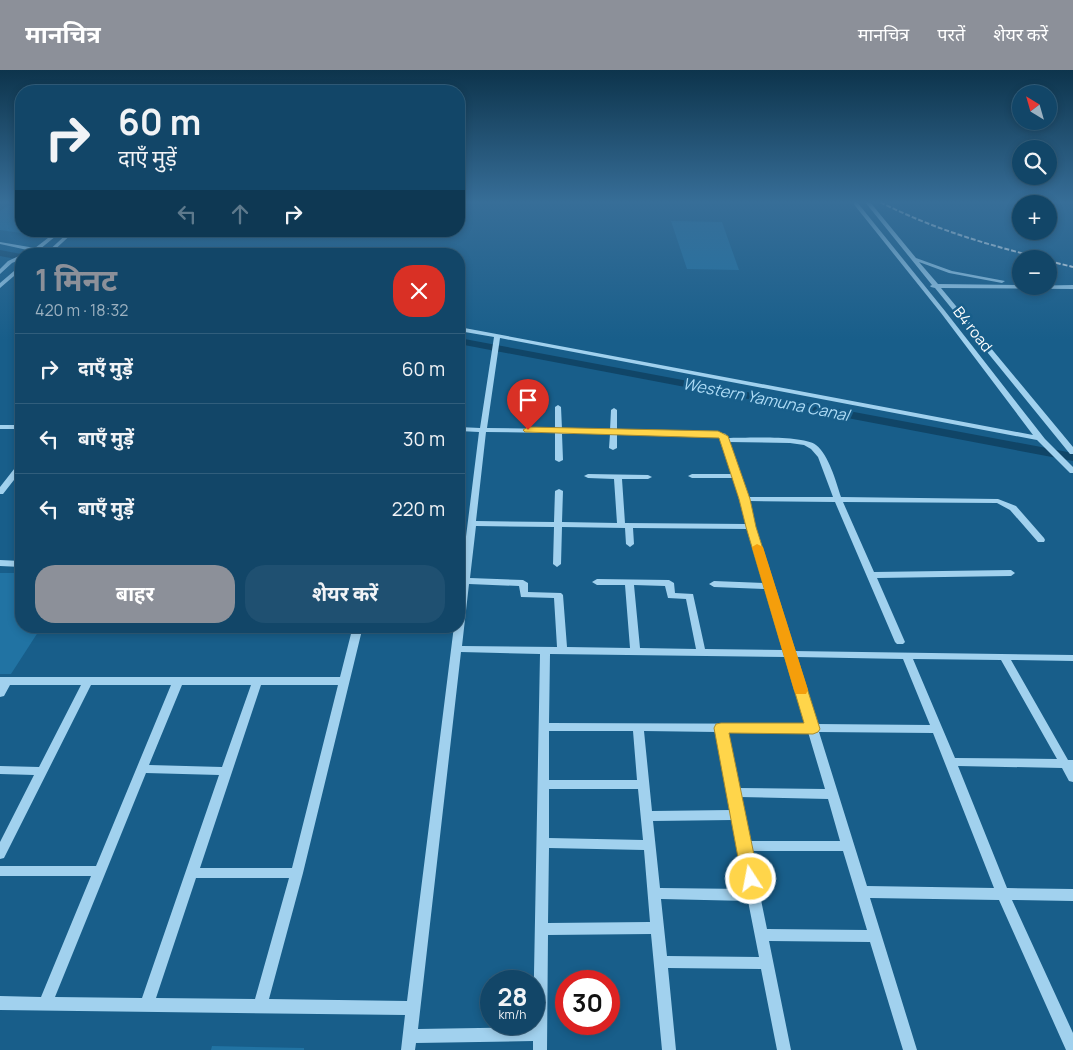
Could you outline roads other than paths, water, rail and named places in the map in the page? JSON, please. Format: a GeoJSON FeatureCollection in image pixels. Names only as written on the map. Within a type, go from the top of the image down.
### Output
{"type":"FeatureCollection","features":[{"type":"Feature","properties":{"kind":"street","name":"B4 road"},"geometry":{"type":"LineString","coordinates":[[891,248],[1041,439],[1073,470]]}},
{"type":"Feature","properties":{"kind":"street","name":"B4 road"},"geometry":{"type":"LineString","coordinates":[[905,248],[1069,447]]}},
{"type":"Feature","properties":{"kind":"street"},"geometry":{"type":"LineString","coordinates":[[914,258],[951,272],[1002,281]]}},
{"type":"Feature","properties":{"kind":"street"},"geometry":{"type":"LineString","coordinates":[[0,272],[15,260]]}},
{"type":"Feature","properties":{"kind":"street"},"geometry":{"type":"LineString","coordinates":[[0,286],[15,272]]}},
{"type":"Feature","properties":{"kind":"street"},"geometry":{"type":"LineString","coordinates":[[935,283],[1012,281]]}},
{"type":"Feature","properties":{"kind":"street"},"geometry":{"type":"LineString","coordinates":[[1057,281],[1073,282]]}},
{"type":"Feature","properties":{"kind":"street"},"geometry":{"type":"LineString","coordinates":[[919,282],[1073,287]]}},
{"type":"Feature","properties":{"kind":"street"},"geometry":{"type":"LineString","coordinates":[[465,331],[496,342],[1041,439]]}},
{"type":"Feature","properties":{"kind":"street"},"geometry":{"type":"LineString","coordinates":[[496,342],[483,430],[465,581],[523,583],[524,595],[558,595],[562,650]]}},
{"type":"Feature","properties":{"kind":"street"},"geometry":{"type":"LineString","coordinates":[[558,408],[559,460]]}},
{"type":"Feature","properties":{"kind":"street"},"geometry":{"type":"LineString","coordinates":[[613,448],[614,410]]}},
{"type":"Feature","properties":{"kind":"street"},"geometry":{"type":"LineString","coordinates":[[0,427],[15,427]]}},
{"type":"Feature","properties":{"kind":"street"},"geometry":{"type":"LineString","coordinates":[[465,429],[718,434],[723,436],[744,499],[910,1050]]}},
{"type":"Feature","properties":{"kind":"street"},"geometry":{"type":"LineString","coordinates":[[725,440],[790,441],[806,443],[814,447],[822,457],[838,499],[900,642]]}},
{"type":"Feature","properties":{"kind":"street"},"geometry":{"type":"LineString","coordinates":[[0,492],[15,474]]}},
{"type":"Feature","properties":{"kind":"street"},"geometry":{"type":"LineString","coordinates":[[588,476],[648,476]]}},
{"type":"Feature","properties":{"kind":"street"},"geometry":{"type":"LineString","coordinates":[[618,476],[625,525],[630,544]]}},
{"type":"Feature","properties":{"kind":"street"},"geometry":{"type":"LineString","coordinates":[[692,476],[735,476]]}},
{"type":"Feature","properties":{"kind":"street"},"geometry":{"type":"LineString","coordinates":[[0,480],[10,480]]}},
{"type":"Feature","properties":{"kind":"street"},"geometry":{"type":"LineString","coordinates":[[557,564],[559,491]]}},
{"type":"Feature","properties":{"kind":"street"},"geometry":{"type":"LineString","coordinates":[[744,499],[998,501],[1013,508],[1040,540]]}},
{"type":"Feature","properties":{"kind":"street"},"geometry":{"type":"LineString","coordinates":[[472,523],[751,527]]}},
{"type":"Feature","properties":{"kind":"street"},"geometry":{"type":"LineString","coordinates":[[0,563],[15,564]]}},
{"type":"Feature","properties":{"kind":"street"},"geometry":{"type":"LineString","coordinates":[[871,575],[1011,573]]}},
{"type":"Feature","properties":{"kind":"street"},"geometry":{"type":"LineString","coordinates":[[597,582],[669,583],[671,596],[690,596],[701,652]]}},
{"type":"Feature","properties":{"kind":"street"},"geometry":{"type":"LineString","coordinates":[[628,582],[635,651]]}},
{"type":"Feature","properties":{"kind":"street"},"geometry":{"type":"LineString","coordinates":[[714,584],[769,586]]}},
{"type":"Feature","properties":{"kind":"street"},"geometry":{"type":"LineString","coordinates":[[260,1006],[297,873],[356,633]]}},
{"type":"Feature","properties":{"kind":"street"},"geometry":{"type":"LineString","coordinates":[[458,633],[409,1043],[525,1035]]}},
{"type":"Feature","properties":{"kind":"street"},"geometry":{"type":"LineString","coordinates":[[457,649],[1073,658]]}},
{"type":"Feature","properties":{"kind":"street"},"geometry":{"type":"LineString","coordinates":[[541,970],[545,650]]}},
{"type":"Feature","properties":{"kind":"street"},"geometry":{"type":"LineString","coordinates":[[906,655],[1003,894],[1073,1050]]}},
{"type":"Feature","properties":{"kind":"street"},"geometry":{"type":"LineString","coordinates":[[1005,658],[1069,764],[1073,778]]}},
{"type":"Feature","properties":{"kind":"street"},"geometry":{"type":"LineString","coordinates":[[0,854],[88,681]]}},
{"type":"Feature","properties":{"kind":"street"},"geometry":{"type":"LineString","coordinates":[[45,1004],[178,681]]}},
{"type":"Feature","properties":{"kind":"street"},"geometry":{"type":"LineString","coordinates":[[147,1005],[257,681]]}},
{"type":"Feature","properties":{"kind":"street"},"geometry":{"type":"LineString","coordinates":[[0,693],[4,682],[344,681]]}},
{"type":"Feature","properties":{"kind":"street"},"geometry":{"type":"LineString","coordinates":[[544,727],[937,729]]}},
{"type":"Feature","properties":{"kind":"street"},"geometry":{"type":"LineString","coordinates":[[638,727],[669,1050]]}},
{"type":"Feature","properties":{"kind":"street"},"geometry":{"type":"LineString","coordinates":[[721,728],[784,1050]]}},
{"type":"Feature","properties":{"kind":"street"},"geometry":{"type":"LineString","coordinates":[[951,762],[1069,764]]}},
{"type":"Feature","properties":{"kind":"street"},"geometry":{"type":"LineString","coordinates":[[141,769],[226,771]]}},
{"type":"Feature","properties":{"kind":"street"},"geometry":{"type":"LineString","coordinates":[[0,770],[42,771]]}},
{"type":"Feature","properties":{"kind":"street"},"geometry":{"type":"LineString","coordinates":[[543,785],[644,784]]}},
{"type":"Feature","properties":{"kind":"street"},"geometry":{"type":"LineString","coordinates":[[734,792],[832,794]]}},
{"type":"Feature","properties":{"kind":"street"},"geometry":{"type":"LineString","coordinates":[[647,816],[738,815]]}},
{"type":"Feature","properties":{"kind":"street"},"geometry":{"type":"LineString","coordinates":[[543,843],[650,845]]}},
{"type":"Feature","properties":{"kind":"street"},"geometry":{"type":"LineString","coordinates":[[744,846],[848,846]]}},
{"type":"Feature","properties":{"kind":"street"},"geometry":{"type":"LineString","coordinates":[[0,871],[100,871]]}},
{"type":"Feature","properties":{"kind":"street"},"geometry":{"type":"LineString","coordinates":[[192,873],[297,873]]}},
{"type":"Feature","properties":{"kind":"street"},"geometry":{"type":"LineString","coordinates":[[862,892],[1073,895]]}},
{"type":"Feature","properties":{"kind":"street"},"geometry":{"type":"LineString","coordinates":[[654,893],[754,895]]}},
{"type":"Feature","properties":{"kind":"street"},"geometry":{"type":"LineString","coordinates":[[542,929],[657,928]]}},
{"type":"Feature","properties":{"kind":"street"},"geometry":{"type":"LineString","coordinates":[[762,935],[876,936]]}},
{"type":"Feature","properties":{"kind":"street"},"geometry":{"type":"LineString","coordinates":[[661,962],[767,962]]}},
{"type":"Feature","properties":{"kind":"street"},"geometry":{"type":"LineString","coordinates":[[0,1003],[413,1008]]}},
{"type":"Feature","properties":{"kind":"street"},"geometry":{"type":"LineString","coordinates":[[539,1035],[540,1050]]}},
{"type":"Feature","properties":{"kind":"waterway","name":"Western Yamuna Canal"},"geometry":{"type":"LineString","coordinates":[[0,253],[15,256]]}},
{"type":"Feature","properties":{"kind":"waterway","name":"Western Yamuna Canal"},"geometry":{"type":"LineString","coordinates":[[465,342],[1073,457]]}},
{"type":"Feature","properties":{"kind":"railway"},"geometry":{"type":"LineString","coordinates":[[1002,248],[1012,250]]}},
{"type":"Feature","properties":{"kind":"railway"},"geometry":{"type":"LineString","coordinates":[[1057,263],[1073,267]]}}]}
